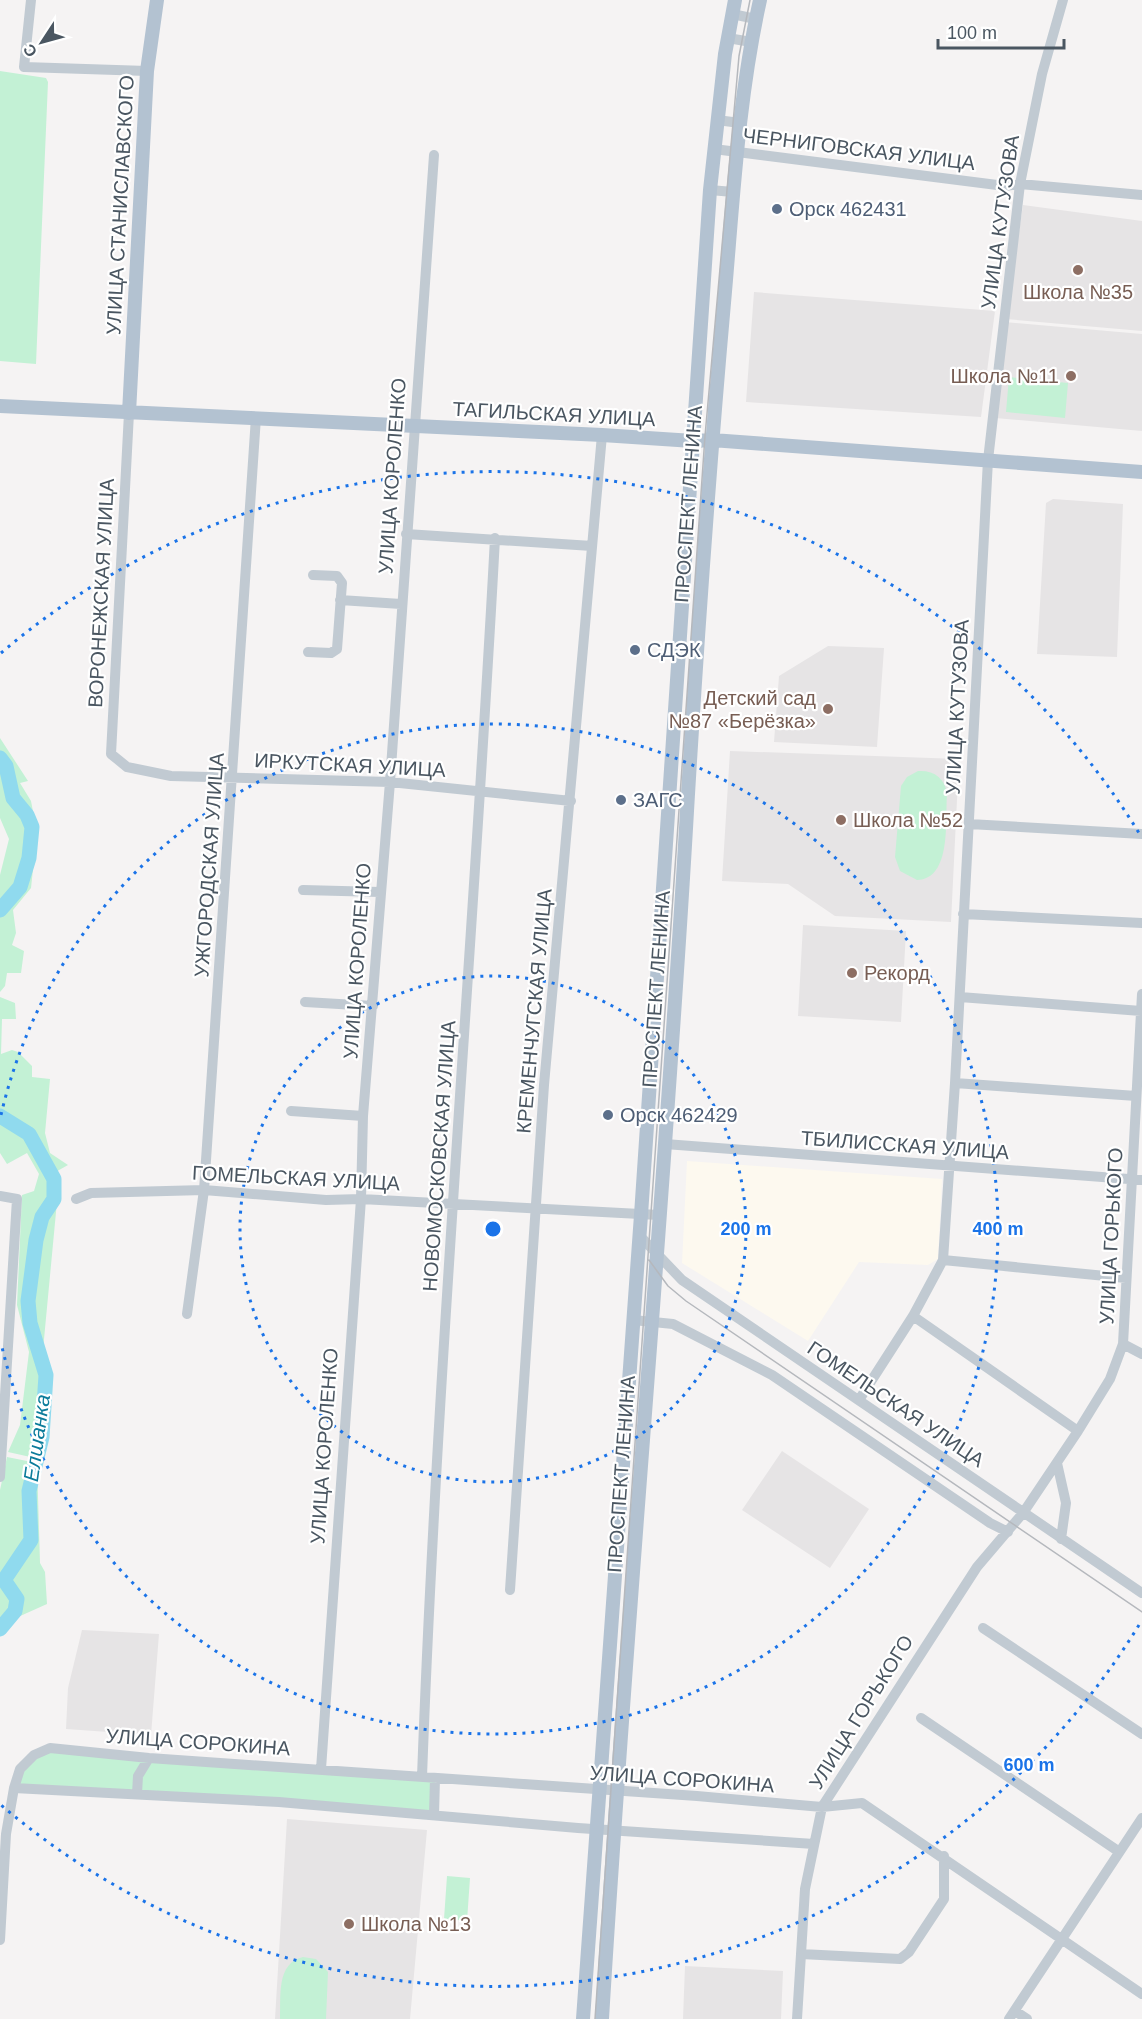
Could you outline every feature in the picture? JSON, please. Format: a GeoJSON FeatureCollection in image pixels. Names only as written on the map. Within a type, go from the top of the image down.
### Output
{"type":"FeatureCollection","features":[{"type":"Feature","properties":{"kind":"main road","name":"УЛИЦА СТАНИСЛАВСКОГО"},"geometry":{"type":"LineString","coordinates":[[129,413],[147,71],[157,0]]}},
{"type":"Feature","properties":{"kind":"main road","name":"ПРОСПЕКТ ЛЕНИНА"},"geometry":{"type":"LineString","coordinates":[[602,2019],[616,1791],[666,1144],[692,716],[712,440],[740,123],[751,42],[760,0]]}},
{"type":"Feature","properties":{"kind":"main road","name":"ПРОСПЕКТ ЛЕНИНА"},"geometry":{"type":"LineString","coordinates":[[583,2019],[641,1215],[710,190],[733,7]]}},
{"type":"Feature","properties":{"kind":"main road","name":"ТАГИЛЬСКАЯ УЛИЦА"},"geometry":{"type":"LineString","coordinates":[[0,406],[256,417],[693,441],[712,440],[1142,472]]}},
{"type":"Feature","properties":{"kind":"street"},"geometry":{"type":"LineString","coordinates":[[31,0],[24,67],[147,71]]}},
{"type":"Feature","properties":{"kind":"street","name":"УЛИЦА КУТУЗОВА"},"geometry":{"type":"LineString","coordinates":[[859,1400],[913,1316],[942,1260],[960,997],[988,460],[1020,184],[1041,74],[1063,0]]}},
{"type":"Feature","properties":{"kind":"street"},"geometry":{"type":"LineString","coordinates":[[733,7],[756,19]]}},
{"type":"Feature","properties":{"kind":"street"},"geometry":{"type":"LineString","coordinates":[[728,38],[751,42]]}},
{"type":"Feature","properties":{"kind":"street"},"geometry":{"type":"LineString","coordinates":[[717,120],[740,123]]}},
{"type":"Feature","properties":{"kind":"street","name":"ЧЕРНИГОВСКАЯ УЛИЦА"},"geometry":{"type":"LineString","coordinates":[[714,149],[1005,186],[1020,184],[1142,195]]}},
{"type":"Feature","properties":{"kind":"street","name":"УЛИЦА КОРОЛЕНКО"},"geometry":{"type":"LineString","coordinates":[[321,1769],[361,1199],[363,1116],[390,782],[434,155]]}},
{"type":"Feature","properties":{"kind":"street"},"geometry":{"type":"LineString","coordinates":[[710,190],[733,192]]}},
{"type":"Feature","properties":{"kind":"street","name":"ВОРОНЕЖСКАЯ УЛИЦА"},"geometry":{"type":"LineString","coordinates":[[127,767],[111,754],[129,413]]}},
{"type":"Feature","properties":{"kind":"street","name":"УЖГОРОДСКАЯ УЛИЦА"},"geometry":{"type":"LineString","coordinates":[[187,1314],[204,1190],[234,777],[256,417]]}},
{"type":"Feature","properties":{"kind":"street","name":"КРЕМЕНЧУГСКАЯ УЛИЦА"},"geometry":{"type":"LineString","coordinates":[[510,1590],[538,1208],[544,1085],[602,435]]}},
{"type":"Feature","properties":{"kind":"street"},"geometry":{"type":"LineString","coordinates":[[406,534],[592,546]]}},
{"type":"Feature","properties":{"kind":"street","name":"НОВОМОСКОВСКАЯ УЛИЦА"},"geometry":{"type":"LineString","coordinates":[[422,1777],[429,1586],[481,792],[495,538]]}},
{"type":"Feature","properties":{"kind":"street"},"geometry":{"type":"LineString","coordinates":[[308,652],[332,653],[337,649],[342,583],[337,576],[313,575]]}},
{"type":"Feature","properties":{"kind":"street"},"geometry":{"type":"LineString","coordinates":[[683,577],[703,578]]}},
{"type":"Feature","properties":{"kind":"street"},"geometry":{"type":"LineString","coordinates":[[340,600],[401,604]]}},
{"type":"Feature","properties":{"kind":"street"},"geometry":{"type":"LineString","coordinates":[[674,714],[692,716]]}},
{"type":"Feature","properties":{"kind":"street"},"geometry":{"type":"LineString","coordinates":[[671,761],[690,763]]}},
{"type":"Feature","properties":{"kind":"street","name":"ИРКУТСКАЯ УЛИЦА"},"geometry":{"type":"LineString","coordinates":[[127,767],[171,776],[390,782],[570,801]]}},
{"type":"Feature","properties":{"kind":"street"},"geometry":{"type":"LineString","coordinates":[[969,824],[1142,834]]}},
{"type":"Feature","properties":{"kind":"street"},"geometry":{"type":"LineString","coordinates":[[663,877],[683,879]]}},
{"type":"Feature","properties":{"kind":"street"},"geometry":{"type":"LineString","coordinates":[[303,890],[380,892]]}},
{"type":"Feature","properties":{"kind":"street"},"geometry":{"type":"LineString","coordinates":[[963,914],[1142,923]]}},
{"type":"Feature","properties":{"kind":"street","name":"УЛИЦА ГОРЬКОГО"},"geometry":{"type":"LineString","coordinates":[[797,2019],[805,1889],[822,1807],[977,1567],[1023,1513],[1078,1431],[1110,1380],[1123,1344],[1126,1278],[1137,1179],[1136,1095],[1142,994]]}},
{"type":"Feature","properties":{"kind":"street"},"geometry":{"type":"LineString","coordinates":[[960,997],[1141,1011]]}},
{"type":"Feature","properties":{"kind":"street"},"geometry":{"type":"LineString","coordinates":[[305,1002],[373,1006]]}},
{"type":"Feature","properties":{"kind":"street"},"geometry":{"type":"LineString","coordinates":[[651,1052],[671,1053]]}},
{"type":"Feature","properties":{"kind":"street"},"geometry":{"type":"LineString","coordinates":[[955,1083],[1136,1095]]}},
{"type":"Feature","properties":{"kind":"street"},"geometry":{"type":"LineString","coordinates":[[291,1111],[363,1116]]}},
{"type":"Feature","properties":{"kind":"street","name":"ТБИЛИССКАЯ УЛИЦА"},"geometry":{"type":"LineString","coordinates":[[666,1144],[947,1167],[1137,1179]]}},
{"type":"Feature","properties":{"kind":"street","name":"ГОМЕЛЬСКАЯ УЛИЦА"},"geometry":{"type":"LineString","coordinates":[[76,1199],[91,1193],[204,1190],[326,1200],[361,1199],[659,1215]]}},
{"type":"Feature","properties":{"kind":"street"},"geometry":{"type":"LineString","coordinates":[[0,1196],[17,1199],[1,1472]]}},
{"type":"Feature","properties":{"kind":"street","name":"ГОМЕЛЬСКАЯ УЛИЦА"},"geometry":{"type":"LineString","coordinates":[[639,1235],[658,1258],[682,1280],[1142,1593]]}},
{"type":"Feature","properties":{"kind":"street"},"geometry":{"type":"LineString","coordinates":[[942,1260],[1126,1278]]}},
{"type":"Feature","properties":{"kind":"street"},"geometry":{"type":"LineString","coordinates":[[913,1316],[1078,1431]]}},
{"type":"Feature","properties":{"kind":"street"},"geometry":{"type":"LineString","coordinates":[[633,1320],[673,1323],[772,1375],[990,1523],[1008,1532]]}},
{"type":"Feature","properties":{"kind":"street"},"geometry":{"type":"LineString","coordinates":[[1123,1344],[1142,1354]]}},
{"type":"Feature","properties":{"kind":"street"},"geometry":{"type":"LineString","coordinates":[[1057,1463],[1066,1503],[1061,1539]]}},
{"type":"Feature","properties":{"kind":"street"},"geometry":{"type":"LineString","coordinates":[[614,1598],[631,1599]]}},
{"type":"Feature","properties":{"kind":"street"},"geometry":{"type":"LineString","coordinates":[[983,1628],[1142,1734]]}},
{"type":"Feature","properties":{"kind":"street"},"geometry":{"type":"LineString","coordinates":[[921,1718],[1118,1851]]}},
{"type":"Feature","properties":{"kind":"street","name":"УЛИЦА СОРОКИНА"},"geometry":{"type":"LineString","coordinates":[[0,1940],[6,1834],[14,1788],[20,1769],[50,1748],[149,1758],[822,1807],[862,1803],[944,1856],[1142,1994]]}},
{"type":"Feature","properties":{"kind":"street"},"geometry":{"type":"LineString","coordinates":[[137,1794],[138,1776],[149,1758]]}},
{"type":"Feature","properties":{"kind":"street"},"geometry":{"type":"LineString","coordinates":[[434,1815],[435,1778]]}},
{"type":"Feature","properties":{"kind":"street"},"geometry":{"type":"LineString","coordinates":[[14,1788],[279,1802],[595,1829],[814,1844]]}},
{"type":"Feature","properties":{"kind":"street"},"geometry":{"type":"LineString","coordinates":[[1027,2019],[1012,2015],[1118,1851],[1142,1818]]}},
{"type":"Feature","properties":{"kind":"street"},"geometry":{"type":"LineString","coordinates":[[801,1954],[900,1959],[909,1952],[944,1899],[944,1856]]}},
{"type":"Feature","properties":{"kind":"street"},"geometry":{"type":"LineString","coordinates":[[586,1968],[605,1970]]}},
{"type":"Feature","properties":{"kind":"shaded area","name":"Школа №35"},"geometry":{"type":"Polygon","coordinates":[[[1023,205],[1142,221],[1142,331],[1006,319],[1023,205]]]}},
{"type":"Feature","properties":{"kind":"shaded area"},"geometry":{"type":"Polygon","coordinates":[[[754,292],[995,311],[981,417],[746,402],[754,292]]]}},
{"type":"Feature","properties":{"kind":"shaded area","name":"Школа №11"},"geometry":{"type":"Polygon","coordinates":[[[1005,322],[1142,334],[1142,431],[995,418],[1005,322]]]}},
{"type":"Feature","properties":{"kind":"shaded area"},"geometry":{"type":"Polygon","coordinates":[[[1053,499],[1123,504],[1117,657],[1037,654],[1046,503],[1053,499]]]}},
{"type":"Feature","properties":{"kind":"shaded area","name":"Детский сад №87 «Берёзка»"},"geometry":{"type":"Polygon","coordinates":[[[828,646],[884,648],[877,747],[774,742],[779,676],[828,646]]]}},
{"type":"Feature","properties":{"kind":"shaded area","name":"Школа №52"},"geometry":{"type":"Polygon","coordinates":[[[730,751],[959,759],[951,922],[835,916],[788,884],[722,881],[730,751]]]}},
{"type":"Feature","properties":{"kind":"shaded area","name":"Рекорд"},"geometry":{"type":"Polygon","coordinates":[[[803,925],[906,931],[901,1022],[798,1016],[803,925]]]}},
{"type":"Feature","properties":{"kind":"shaded area"},"geometry":{"type":"Polygon","coordinates":[[[687,1161],[942,1179],[938,1259],[928,1265],[859,1262],[808,1341],[682,1263],[687,1161]]]}},
{"type":"Feature","properties":{"kind":"shaded area"},"geometry":{"type":"Polygon","coordinates":[[[782,1451],[869,1509],[830,1568],[742,1510],[782,1451]]]}},
{"type":"Feature","properties":{"kind":"shaded area"},"geometry":{"type":"Polygon","coordinates":[[[82,1630],[159,1634],[151,1735],[66,1729],[68,1688],[82,1630]]]}},
{"type":"Feature","properties":{"kind":"shaded area","name":"Школа №13"},"geometry":{"type":"Polygon","coordinates":[[[287,1819],[427,1830],[410,2019],[275,2019],[287,1819]]]}},
{"type":"Feature","properties":{"kind":"shaded area"},"geometry":{"type":"Polygon","coordinates":[[[685,1966],[783,1971],[781,2019],[683,2019],[685,1966]]]}},
{"type":"Feature","properties":{"kind":"green space"},"geometry":{"type":"Polygon","coordinates":[[[0,71],[46,78],[48,82],[36,364],[0,361],[0,71]]]}},
{"type":"Feature","properties":{"kind":"green space"},"geometry":{"type":"Polygon","coordinates":[[[1009,377],[1068,383],[1065,418],[1006,412],[1009,377]]]}},
{"type":"Feature","properties":{"kind":"green space"},"geometry":{"type":"Polygon","coordinates":[[[0,738],[28,781],[20,783],[31,801],[37,832],[31,888],[13,910],[16,933],[12,945],[24,951],[21,973],[7,973],[5,986],[0,992],[0,875],[9,839],[0,818],[0,738]]]}},
{"type":"Feature","properties":{"kind":"green space"},"geometry":{"type":"Polygon","coordinates":[[[918,771],[938,776],[947,794],[946,832],[941,859],[936,870],[928,877],[917,880],[900,871],[895,857],[901,786],[907,777],[918,771]]]}},
{"type":"Feature","properties":{"kind":"green space"},"geometry":{"type":"Polygon","coordinates":[[[0,997],[15,1003],[16,1019],[2,1019],[1,1054],[12,1050],[18,1052],[32,1066],[32,1077],[50,1079],[45,1133],[50,1153],[68,1165],[52,1174],[51,1184],[58,1191],[41,1371],[45,1433],[41,1452],[37,1452],[35,1458],[8,1452],[20,1425],[29,1352],[17,1305],[22,1195],[34,1191],[39,1174],[27,1153],[7,1164],[0,1153],[0,997]]]}},
{"type":"Feature","properties":{"kind":"green space"},"geometry":{"type":"Polygon","coordinates":[[[7,1457],[37,1463],[40,1563],[45,1572],[47,1604],[18,1617],[0,1630],[0,1490],[7,1457]]]}},
{"type":"Feature","properties":{"kind":"green space"},"geometry":{"type":"Polygon","coordinates":[[[50,1748],[435,1778],[434,1815],[14,1788],[20,1769],[50,1748]]]}},
{"type":"Feature","properties":{"kind":"green space"},"geometry":{"type":"Polygon","coordinates":[[[447,1876],[470,1878],[467,1921],[444,1919],[447,1876]]]}},
{"type":"Feature","properties":{"kind":"green space"},"geometry":{"type":"Polygon","coordinates":[[[303,1957],[316,1959],[328,1972],[326,2019],[280,2019],[284,1973],[294,1960],[303,1957]]]}},
{"type":"Feature","properties":{"kind":"waterway","name":"Елшанка"},"geometry":{"type":"LineString","coordinates":[[0,758],[6,766],[13,798],[27,815],[32,827],[29,858],[20,887],[0,910]]}},
{"type":"Feature","properties":{"kind":"waterway","name":"Елшанка"},"geometry":{"type":"LineString","coordinates":[[0,1116],[29,1134],[54,1179],[54,1199],[42,1217],[36,1240],[28,1301],[30,1323],[46,1375],[42,1437],[29,1491],[31,1540],[4,1580],[17,1599],[15,1611],[0,1629]]}},
{"type":"Feature","properties":{"kind":"tram line"},"geometry":{"type":"LineString","coordinates":[[595,2019],[705,436],[739,56],[750,0]]}},
{"type":"Feature","properties":{"kind":"tram line"},"geometry":{"type":"LineString","coordinates":[[649,1260],[668,1286],[686,1301],[1142,1612]]}},
{"type":"Feature","properties":{"kind":"place","name":"Орск 462431"},"geometry":{"type":"Point","coordinates":[777,209]}},
{"type":"Feature","properties":{"kind":"place","name":"Школа №35"},"geometry":{"type":"Point","coordinates":[1078,270]}},
{"type":"Feature","properties":{"kind":"place","name":"Школа №11"},"geometry":{"type":"Point","coordinates":[1071,376]}},
{"type":"Feature","properties":{"kind":"place","name":"СДЭК"},"geometry":{"type":"Point","coordinates":[635,650]}},
{"type":"Feature","properties":{"kind":"place","name":"Детский сад №87 «Берёзка»"},"geometry":{"type":"Point","coordinates":[828,709]}},
{"type":"Feature","properties":{"kind":"place","name":"ЗАГС"},"geometry":{"type":"Point","coordinates":[621,800]}},
{"type":"Feature","properties":{"kind":"place","name":"Школа №52"},"geometry":{"type":"Point","coordinates":[841,820]}},
{"type":"Feature","properties":{"kind":"place","name":"Рекорд"},"geometry":{"type":"Point","coordinates":[852,973]}},
{"type":"Feature","properties":{"kind":"place","name":"Орск 462429"},"geometry":{"type":"Point","coordinates":[608,1115]}},
{"type":"Feature","properties":{"kind":"place","name":"Школа №13"},"geometry":{"type":"Point","coordinates":[349,1924]}}]}
